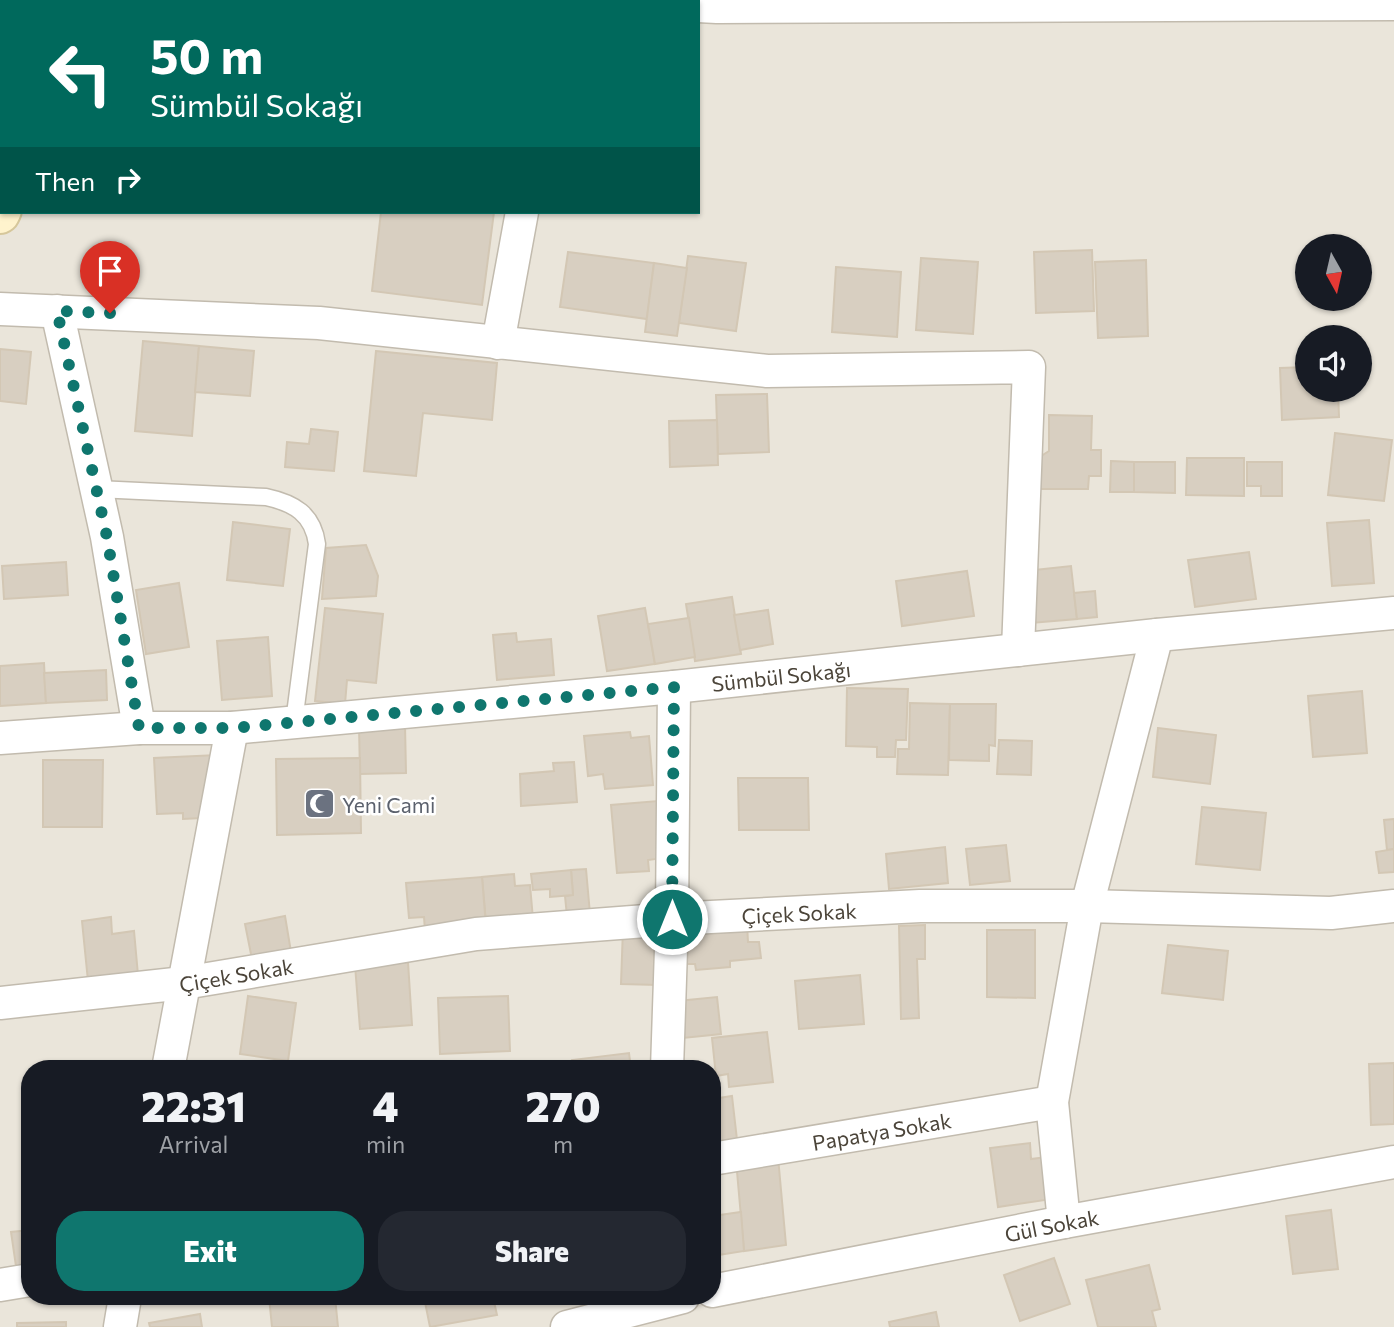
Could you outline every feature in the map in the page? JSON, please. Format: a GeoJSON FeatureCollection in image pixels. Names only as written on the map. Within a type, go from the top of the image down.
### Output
{"type":"FeatureCollection","features":[{"type":"Feature","properties":{"kind":"street"},"geometry":{"type":"LineString","coordinates":[[700,5],[1394,4]]}},
{"type":"Feature","properties":{"kind":"street"},"geometry":{"type":"LineString","coordinates":[[498,343],[522,214]]}},
{"type":"Feature","properties":{"kind":"street"},"geometry":{"type":"LineString","coordinates":[[0,309],[319,323],[767,371],[1028,367],[1018,650]]}},
{"type":"Feature","properties":{"kind":"street"},"geometry":{"type":"LineString","coordinates":[[57,311],[107,537],[139,728]]}},
{"type":"Feature","properties":{"kind":"street","name":"Sümbül Sokağı"},"geometry":{"type":"LineString","coordinates":[[0,738],[139,728],[232,728],[674,687],[1157,635],[1394,613]]}},
{"type":"Feature","properties":{"kind":"street"},"geometry":{"type":"LineString","coordinates":[[1064,1222],[1052,1102],[1087,906],[1157,635]]}},
{"type":"Feature","properties":{"kind":"street"},"geometry":{"type":"LineString","coordinates":[[667,1060],[672,919],[674,687]]}},
{"type":"Feature","properties":{"kind":"street"},"geometry":{"type":"LineString","coordinates":[[170,1060],[232,728]]}},
{"type":"Feature","properties":{"kind":"street","name":"Çiçek Sokak"},"geometry":{"type":"LineString","coordinates":[[0,1003],[184,983],[476,934],[672,919],[920,906],[1087,906],[1331,912],[1394,906]]}},
{"type":"Feature","properties":{"kind":"street","name":"Papatya Sokak"},"geometry":{"type":"LineString","coordinates":[[721,1158],[1052,1102]]}},
{"type":"Feature","properties":{"kind":"street","name":"Gül Sokak"},"geometry":{"type":"LineString","coordinates":[[721,1289],[1064,1222],[1394,1162]]}},
{"type":"Feature","properties":{"kind":"street"},"geometry":{"type":"LineString","coordinates":[[0,1285],[21,1282]]}},
{"type":"Feature","properties":{"kind":"street"},"geometry":{"type":"LineString","coordinates":[[120,1327],[124,1305]]}},
{"type":"Feature","properties":{"kind":"street"},"geometry":{"type":"LineString","coordinates":[[567,1327],[652,1305]]}},
{"type":"Feature","properties":{"kind":"lane"},"geometry":{"type":"LineString","coordinates":[[97,489],[266,497],[286,501],[313,523],[317,544],[294,722]]}},
{"type":"Feature","properties":{"kind":"shaded area"},"geometry":{"type":"Polygon","coordinates":[[[700,0],[1394,0],[1394,1327],[0,1327],[0,214],[700,214],[700,0]]]}},
{"type":"Feature","properties":{"kind":"building"},"geometry":{"type":"Polygon","coordinates":[[[381,214],[494,214],[482,305],[372,291],[381,214]]]}},
{"type":"Feature","properties":{"kind":"building"},"geometry":{"type":"Polygon","coordinates":[[[1092,250],[1094,311],[1036,313],[1034,252],[1092,250]]]}},
{"type":"Feature","properties":{"kind":"building"},"geometry":{"type":"Polygon","coordinates":[[[568,252],[654,263],[647,319],[560,307],[568,252]]]}},
{"type":"Feature","properties":{"kind":"building"},"geometry":{"type":"Polygon","coordinates":[[[688,256],[746,263],[736,331],[679,323],[688,256]]]}},
{"type":"Feature","properties":{"kind":"building"},"geometry":{"type":"Polygon","coordinates":[[[921,258],[978,262],[973,334],[916,330],[921,258]]]}},
{"type":"Feature","properties":{"kind":"building"},"geometry":{"type":"Polygon","coordinates":[[[1146,260],[1148,336],[1098,338],[1095,262],[1146,260]]]}},
{"type":"Feature","properties":{"kind":"building"},"geometry":{"type":"Polygon","coordinates":[[[654,263],[687,268],[677,336],[645,332],[654,263]]]}},
{"type":"Feature","properties":{"kind":"building"},"geometry":{"type":"Polygon","coordinates":[[[836,267],[901,272],[897,337],[832,332],[836,267]]]}},
{"type":"Feature","properties":{"kind":"building"},"geometry":{"type":"Polygon","coordinates":[[[143,341],[199,346],[192,436],[135,431],[143,341]]]}},
{"type":"Feature","properties":{"kind":"building"},"geometry":{"type":"Polygon","coordinates":[[[199,346],[254,351],[250,396],[195,392],[199,346]]]}},
{"type":"Feature","properties":{"kind":"building"},"geometry":{"type":"Polygon","coordinates":[[[0,349],[31,352],[26,404],[0,401],[0,349]]]}},
{"type":"Feature","properties":{"kind":"building"},"geometry":{"type":"Polygon","coordinates":[[[376,351],[497,363],[492,420],[423,413],[416,476],[364,471],[376,351]]]}},
{"type":"Feature","properties":{"kind":"building"},"geometry":{"type":"Polygon","coordinates":[[[1295,367],[1295,402],[1338,402],[1339,417],[1282,420],[1280,368],[1295,367]]]}},
{"type":"Feature","properties":{"kind":"building"},"geometry":{"type":"Polygon","coordinates":[[[767,394],[769,452],[718,454],[716,395],[767,394]]]}},
{"type":"Feature","properties":{"kind":"building"},"geometry":{"type":"Polygon","coordinates":[[[1049,415],[1092,416],[1091,450],[1101,450],[1101,476],[1089,476],[1088,489],[1027,489],[1027,465],[1049,451],[1049,415]]]}},
{"type":"Feature","properties":{"kind":"building"},"geometry":{"type":"Polygon","coordinates":[[[717,420],[718,465],[670,467],[669,421],[717,420]]]}},
{"type":"Feature","properties":{"kind":"building"},"geometry":{"type":"Polygon","coordinates":[[[311,429],[338,432],[334,471],[285,467],[287,442],[309,444],[311,429]]]}},
{"type":"Feature","properties":{"kind":"building"},"geometry":{"type":"Polygon","coordinates":[[[1335,433],[1392,440],[1384,501],[1328,495],[1335,433]]]}},
{"type":"Feature","properties":{"kind":"building"},"geometry":{"type":"Polygon","coordinates":[[[1187,458],[1244,458],[1244,496],[1186,495],[1187,458]]]}},
{"type":"Feature","properties":{"kind":"building"},"geometry":{"type":"Polygon","coordinates":[[[1111,461],[1134,462],[1134,492],[1110,492],[1111,461]]]}},
{"type":"Feature","properties":{"kind":"building"},"geometry":{"type":"Polygon","coordinates":[[[1134,462],[1175,462],[1175,493],[1134,492],[1134,462]]]}},
{"type":"Feature","properties":{"kind":"building"},"geometry":{"type":"Polygon","coordinates":[[[1247,462],[1282,462],[1282,496],[1261,496],[1261,486],[1247,486],[1247,462]]]}},
{"type":"Feature","properties":{"kind":"building"},"geometry":{"type":"Polygon","coordinates":[[[1369,520],[1374,583],[1332,586],[1327,523],[1369,520]]]}},
{"type":"Feature","properties":{"kind":"building"},"geometry":{"type":"Polygon","coordinates":[[[233,522],[290,529],[283,586],[227,580],[233,522]]]}},
{"type":"Feature","properties":{"kind":"building"},"geometry":{"type":"Polygon","coordinates":[[[366,545],[378,576],[376,596],[322,599],[326,548],[366,545]]]}},
{"type":"Feature","properties":{"kind":"building"},"geometry":{"type":"Polygon","coordinates":[[[1249,552],[1256,599],[1195,607],[1188,560],[1249,552]]]}},
{"type":"Feature","properties":{"kind":"building"},"geometry":{"type":"Polygon","coordinates":[[[66,562],[68,595],[4,599],[2,566],[66,562]]]}},
{"type":"Feature","properties":{"kind":"building"},"geometry":{"type":"Polygon","coordinates":[[[1071,566],[1077,619],[1031,623],[1026,571],[1071,566]]]}},
{"type":"Feature","properties":{"kind":"building"},"geometry":{"type":"Polygon","coordinates":[[[967,571],[974,616],[902,626],[896,581],[967,571]]]}},
{"type":"Feature","properties":{"kind":"building"},"geometry":{"type":"Polygon","coordinates":[[[179,583],[189,647],[146,654],[136,590],[179,583]]]}},
{"type":"Feature","properties":{"kind":"building"},"geometry":{"type":"Polygon","coordinates":[[[1095,591],[1097,617],[1077,619],[1074,593],[1095,591]]]}},
{"type":"Feature","properties":{"kind":"building"},"geometry":{"type":"Polygon","coordinates":[[[732,597],[741,654],[695,661],[686,604],[732,597]]]}},
{"type":"Feature","properties":{"kind":"building"},"geometry":{"type":"Polygon","coordinates":[[[325,608],[383,614],[376,683],[347,680],[345,704],[315,701],[325,608]]]}},
{"type":"Feature","properties":{"kind":"building"},"geometry":{"type":"Polygon","coordinates":[[[645,608],[655,664],[607,671],[598,616],[645,608]]]}},
{"type":"Feature","properties":{"kind":"building"},"geometry":{"type":"Polygon","coordinates":[[[768,610],[773,644],[740,650],[734,615],[768,610]]]}},
{"type":"Feature","properties":{"kind":"building"},"geometry":{"type":"Polygon","coordinates":[[[689,618],[695,657],[655,664],[648,624],[689,618]]]}},
{"type":"Feature","properties":{"kind":"building"},"geometry":{"type":"Polygon","coordinates":[[[516,633],[517,642],[551,639],[554,675],[497,680],[493,635],[516,633]]]}},
{"type":"Feature","properties":{"kind":"building"},"geometry":{"type":"Polygon","coordinates":[[[268,637],[272,696],[222,700],[217,641],[268,637]]]}},
{"type":"Feature","properties":{"kind":"building"},"geometry":{"type":"Polygon","coordinates":[[[44,663],[46,703],[0,706],[0,666],[44,663]]]}},
{"type":"Feature","properties":{"kind":"building"},"geometry":{"type":"Polygon","coordinates":[[[106,670],[107,700],[46,703],[44,673],[106,670]]]}},
{"type":"Feature","properties":{"kind":"building"},"geometry":{"type":"Polygon","coordinates":[[[847,688],[908,689],[906,740],[896,740],[895,757],[877,757],[877,747],[846,746],[847,688]]]}},
{"type":"Feature","properties":{"kind":"building"},"geometry":{"type":"Polygon","coordinates":[[[1362,691],[1367,753],[1313,757],[1308,696],[1362,691]]]}},
{"type":"Feature","properties":{"kind":"building"},"geometry":{"type":"Polygon","coordinates":[[[910,703],[950,704],[948,775],[897,774],[898,749],[909,749],[910,703]]]}},
{"type":"Feature","properties":{"kind":"building"},"geometry":{"type":"Polygon","coordinates":[[[950,704],[996,704],[995,746],[989,745],[989,761],[949,760],[950,704]]]}},
{"type":"Feature","properties":{"kind":"building"},"geometry":{"type":"Polygon","coordinates":[[[405,725],[406,773],[360,774],[359,726],[405,725]]]}},
{"type":"Feature","properties":{"kind":"building"},"geometry":{"type":"Polygon","coordinates":[[[1158,728],[1216,735],[1210,784],[1153,777],[1158,728]]]}},
{"type":"Feature","properties":{"kind":"building"},"geometry":{"type":"Polygon","coordinates":[[[630,732],[631,738],[649,736],[653,785],[605,789],[603,774],[588,776],[584,736],[630,732]]]}},
{"type":"Feature","properties":{"kind":"building"},"geometry":{"type":"Polygon","coordinates":[[[999,740],[1032,741],[1031,775],[997,774],[999,740]]]}},
{"type":"Feature","properties":{"kind":"building"},"geometry":{"type":"Polygon","coordinates":[[[217,755],[202,818],[183,819],[183,813],[157,814],[154,758],[217,755]]]}},
{"type":"Feature","properties":{"kind":"building","name":"Yeni Cami"},"geometry":{"type":"Polygon","coordinates":[[[360,758],[361,833],[277,835],[276,759],[360,758]]]}},
{"type":"Feature","properties":{"kind":"building"},"geometry":{"type":"Polygon","coordinates":[[[43,760],[103,760],[102,827],[43,827],[43,760]]]}},
{"type":"Feature","properties":{"kind":"building"},"geometry":{"type":"Polygon","coordinates":[[[574,762],[577,802],[521,806],[520,774],[554,771],[553,763],[574,762]]]}},
{"type":"Feature","properties":{"kind":"building"},"geometry":{"type":"Polygon","coordinates":[[[738,778],[808,778],[809,830],[739,830],[738,778]]]}},
{"type":"Feature","properties":{"kind":"building"},"geometry":{"type":"Polygon","coordinates":[[[658,801],[663,858],[648,860],[649,871],[617,873],[611,805],[658,801]]]}},
{"type":"Feature","properties":{"kind":"building"},"geometry":{"type":"Polygon","coordinates":[[[1202,807],[1266,813],[1260,870],[1196,864],[1202,807]]]}},
{"type":"Feature","properties":{"kind":"building"},"geometry":{"type":"Polygon","coordinates":[[[1394,819],[1394,849],[1387,850],[1384,820],[1394,819]]]}},
{"type":"Feature","properties":{"kind":"building"},"geometry":{"type":"Polygon","coordinates":[[[1006,845],[1010,881],[970,885],[966,849],[1006,845]]]}},
{"type":"Feature","properties":{"kind":"building"},"geometry":{"type":"Polygon","coordinates":[[[945,847],[948,883],[889,889],[886,854],[945,847]]]}},
{"type":"Feature","properties":{"kind":"building"},"geometry":{"type":"Polygon","coordinates":[[[1394,849],[1394,872],[1379,873],[1376,852],[1394,849]]]}},
{"type":"Feature","properties":{"kind":"building"},"geometry":{"type":"Polygon","coordinates":[[[586,869],[590,914],[567,916],[565,896],[573,895],[571,870],[586,869]]]}},
{"type":"Feature","properties":{"kind":"building"},"geometry":{"type":"Polygon","coordinates":[[[571,870],[573,895],[550,897],[550,889],[533,890],[531,874],[571,870]]]}},
{"type":"Feature","properties":{"kind":"building"},"geometry":{"type":"Polygon","coordinates":[[[514,874],[515,886],[530,885],[533,919],[486,923],[482,877],[514,874]]]}},
{"type":"Feature","properties":{"kind":"building"},"geometry":{"type":"Polygon","coordinates":[[[482,877],[486,926],[425,931],[424,917],[409,918],[406,883],[482,877]]]}},
{"type":"Feature","properties":{"kind":"building"},"geometry":{"type":"Polygon","coordinates":[[[285,916],[291,952],[252,959],[245,924],[285,916]]]}},
{"type":"Feature","properties":{"kind":"building"},"geometry":{"type":"Polygon","coordinates":[[[111,917],[112,934],[134,931],[138,975],[88,981],[82,921],[111,917]]]}},
{"type":"Feature","properties":{"kind":"building"},"geometry":{"type":"Polygon","coordinates":[[[747,924],[748,942],[759,942],[761,958],[730,961],[730,967],[696,970],[695,964],[685,964],[682,929],[747,924]]]}},
{"type":"Feature","properties":{"kind":"building"},"geometry":{"type":"Polygon","coordinates":[[[925,925],[925,959],[917,959],[919,1018],[901,1019],[899,926],[925,925]]]}},
{"type":"Feature","properties":{"kind":"building"},"geometry":{"type":"Polygon","coordinates":[[[623,928],[660,929],[658,985],[621,984],[623,928]]]}},
{"type":"Feature","properties":{"kind":"building"},"geometry":{"type":"Polygon","coordinates":[[[987,930],[1035,930],[1035,998],[987,997],[987,930]]]}},
{"type":"Feature","properties":{"kind":"building"},"geometry":{"type":"Polygon","coordinates":[[[1168,945],[1228,951],[1223,1000],[1162,993],[1168,945]]]}},
{"type":"Feature","properties":{"kind":"building"},"geometry":{"type":"Polygon","coordinates":[[[408,962],[412,1025],[360,1029],[355,965],[408,962]]]}},
{"type":"Feature","properties":{"kind":"building"},"geometry":{"type":"Polygon","coordinates":[[[860,975],[864,1024],[799,1029],[795,981],[860,975]]]}},
{"type":"Feature","properties":{"kind":"building"},"geometry":{"type":"Polygon","coordinates":[[[248,996],[296,1003],[288,1060],[240,1054],[248,996]]]}},
{"type":"Feature","properties":{"kind":"building"},"geometry":{"type":"Polygon","coordinates":[[[508,996],[510,1051],[440,1054],[438,998],[508,996]]]}},
{"type":"Feature","properties":{"kind":"building"},"geometry":{"type":"Polygon","coordinates":[[[717,997],[721,1034],[683,1038],[678,1001],[717,997]]]}},
{"type":"Feature","properties":{"kind":"building"},"geometry":{"type":"Polygon","coordinates":[[[767,1032],[773,1082],[729,1087],[728,1074],[721,1075],[721,1060],[714,1060],[712,1038],[767,1032]]]}},
{"type":"Feature","properties":{"kind":"building"},"geometry":{"type":"Polygon","coordinates":[[[629,1053],[630,1060],[572,1060],[629,1053]]]}},
{"type":"Feature","properties":{"kind":"building"},"geometry":{"type":"Polygon","coordinates":[[[1394,1063],[1394,1124],[1371,1125],[1369,1064],[1394,1063]]]}},
{"type":"Feature","properties":{"kind":"building"},"geometry":{"type":"Polygon","coordinates":[[[732,1096],[737,1140],[721,1142],[721,1098],[732,1096]]]}},
{"type":"Feature","properties":{"kind":"building"},"geometry":{"type":"Polygon","coordinates":[[[1030,1143],[1031,1159],[1046,1157],[1052,1199],[998,1207],[990,1148],[1030,1143]]]}},
{"type":"Feature","properties":{"kind":"building"},"geometry":{"type":"Polygon","coordinates":[[[778,1157],[786,1245],[744,1251],[736,1160],[778,1157]]]}},
{"type":"Feature","properties":{"kind":"building"},"geometry":{"type":"Polygon","coordinates":[[[1331,1210],[1338,1269],[1293,1274],[1286,1216],[1331,1210]]]}},
{"type":"Feature","properties":{"kind":"building"},"geometry":{"type":"Polygon","coordinates":[[[741,1212],[744,1251],[721,1255],[721,1215],[741,1212]]]}},
{"type":"Feature","properties":{"kind":"building"},"geometry":{"type":"Polygon","coordinates":[[[21,1231],[21,1273],[17,1273],[11,1232],[21,1231]]]}},
{"type":"Feature","properties":{"kind":"building"},"geometry":{"type":"Polygon","coordinates":[[[1054,1258],[1070,1304],[1020,1321],[1004,1275],[1054,1258]]]}},
{"type":"Feature","properties":{"kind":"building"},"geometry":{"type":"Polygon","coordinates":[[[1149,1265],[1160,1309],[1152,1311],[1156,1327],[1098,1327],[1086,1280],[1149,1265]]]}},
{"type":"Feature","properties":{"kind":"building"},"geometry":{"type":"Polygon","coordinates":[[[270,1305],[336,1305],[338,1327],[272,1327],[270,1305]]]}},
{"type":"Feature","properties":{"kind":"building"},"geometry":{"type":"Polygon","coordinates":[[[426,1305],[495,1305],[497,1315],[430,1327],[426,1305]]]}},
{"type":"Feature","properties":{"kind":"building"},"geometry":{"type":"Polygon","coordinates":[[[936,1312],[939,1327],[890,1327],[889,1322],[936,1312]]]}},
{"type":"Feature","properties":{"kind":"building"},"geometry":{"type":"Polygon","coordinates":[[[200,1314],[202,1327],[150,1327],[149,1323],[200,1314]]]}},
{"type":"Feature","properties":{"kind":"building"},"geometry":{"type":"Polygon","coordinates":[[[66,1322],[66,1327],[17,1327],[17,1323],[66,1322]]]}},
{"type":"Feature","properties":{"kind":"place","name":"Yeni Cami"},"geometry":{"type":"Point","coordinates":[319,804]}},
{"type":"Feature","properties":{"kind":"route"},"geometry":{"type":"LineString","coordinates":[[110,313],[57,311],[107,537],[139,728],[232,728],[674,687],[672,919]]}}]}
